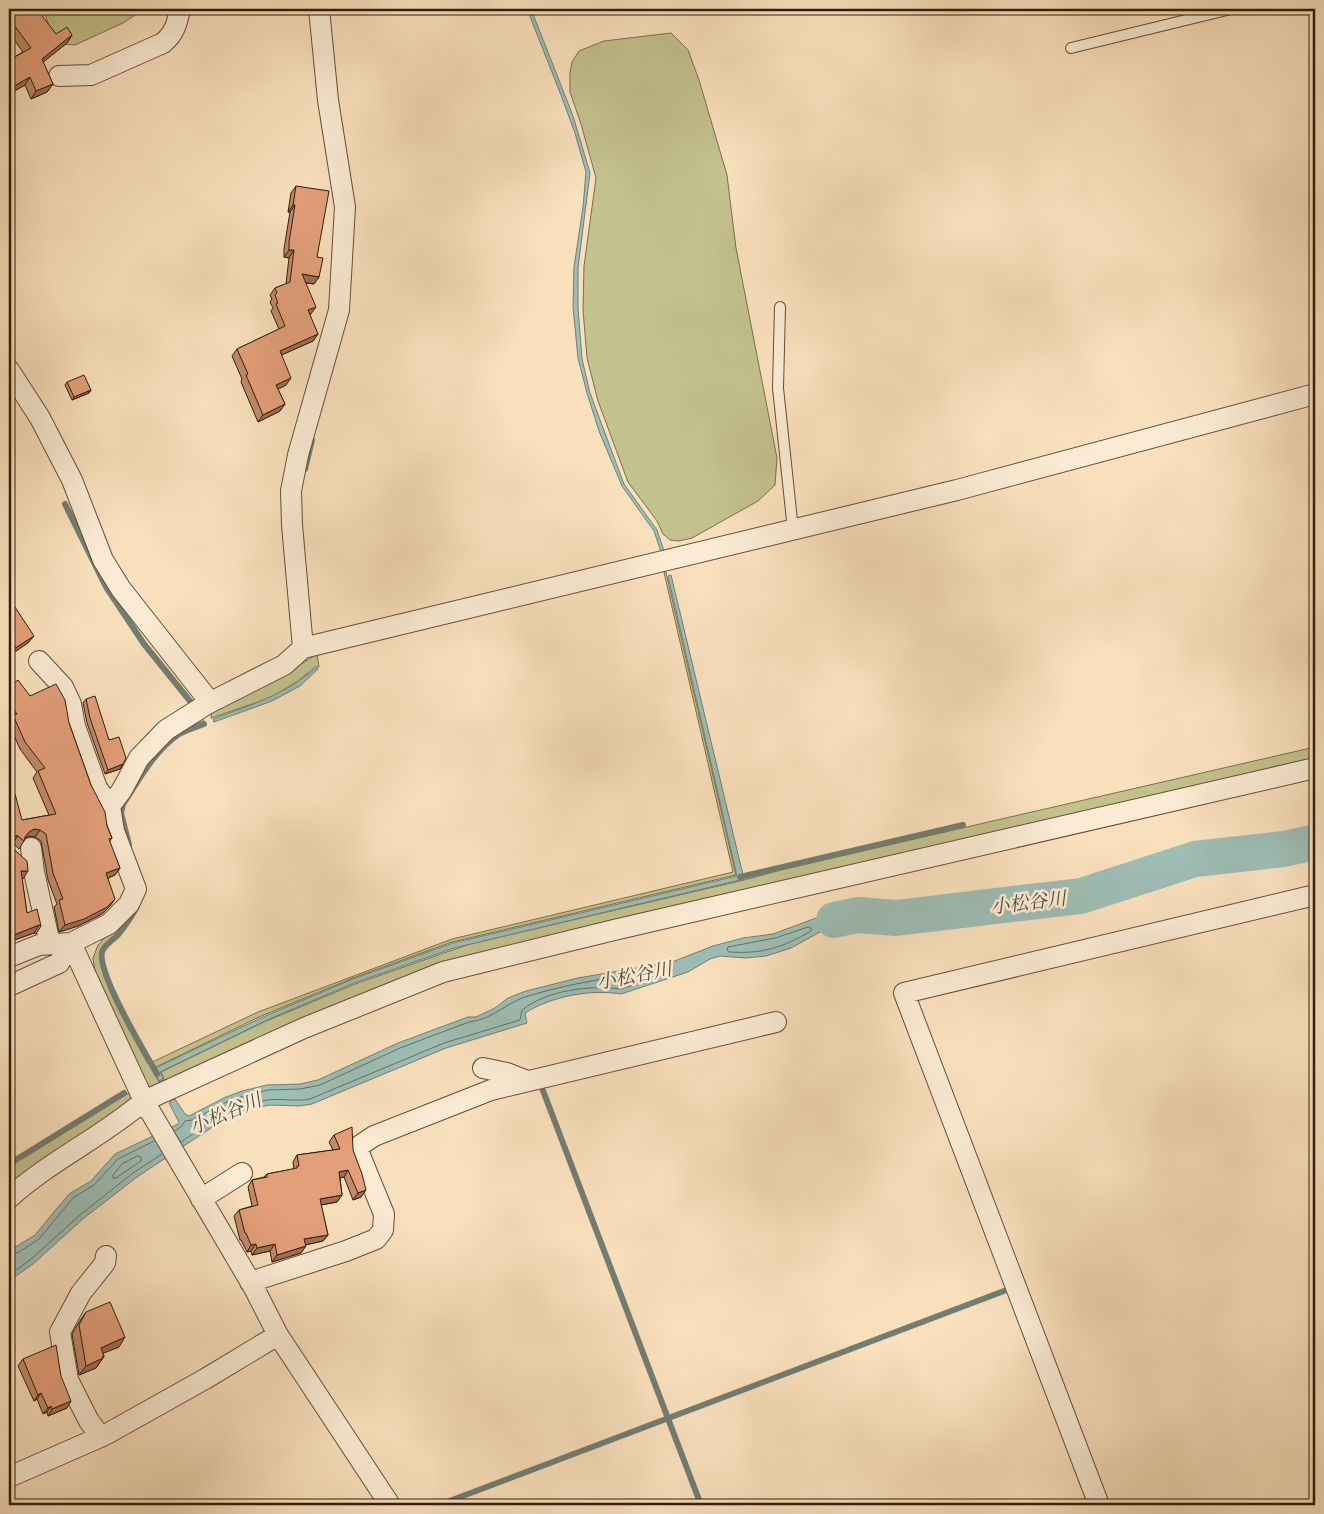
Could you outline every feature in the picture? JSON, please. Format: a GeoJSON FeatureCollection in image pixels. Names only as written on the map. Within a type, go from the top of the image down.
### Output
{"type":"FeatureCollection","features":[{"type":"Feature","properties":{"kind":"street"},"geometry":{"type":"LineString","coordinates":[[60,76],[91,75],[163,43],[170,37],[176,27],[180,9]]}},
{"type":"Feature","properties":{"kind":"street"},"geometry":{"type":"LineString","coordinates":[[311,9],[320,32]]}},
{"type":"Feature","properties":{"kind":"street"},"geometry":{"type":"LineString","coordinates":[[303,648],[292,525],[291,491],[298,455],[339,310],[345,207],[328,100],[319,9]]}},
{"type":"Feature","properties":{"kind":"street"},"geometry":{"type":"LineString","coordinates":[[9,370],[40,418],[67,471],[103,560],[121,589],[210,702]]}},
{"type":"Feature","properties":{"kind":"street"},"geometry":{"type":"LineString","coordinates":[[110,806],[122,790],[139,758],[166,730],[210,702],[284,666],[303,648],[957,490],[1315,394]]}},
{"type":"Feature","properties":{"kind":"street"},"geometry":{"type":"LineString","coordinates":[[9,957],[39,945],[71,943],[109,924],[129,904],[136,889],[114,831],[110,806],[97,788],[75,726],[71,704],[63,687],[39,661]]}},
{"type":"Feature","properties":{"kind":"street"},"geometry":{"type":"LineString","coordinates":[[9,1198],[38,1176],[126,1117],[304,1028],[443,972],[614,930],[1315,768]]}},
{"type":"Feature","properties":{"kind":"street"},"geometry":{"type":"LineString","coordinates":[[29,858],[50,944]]}},
{"type":"Feature","properties":{"kind":"street"},"geometry":{"type":"LineString","coordinates":[[1099,1505],[904,993],[1315,895]]}},
{"type":"Feature","properties":{"kind":"street"},"geometry":{"type":"LineString","coordinates":[[71,943],[148,1107],[250,1282],[278,1335],[390,1505]]}},
{"type":"Feature","properties":{"kind":"street"},"geometry":{"type":"LineString","coordinates":[[9,986],[59,963],[71,943]]}},
{"type":"Feature","properties":{"kind":"street"},"geometry":{"type":"LineString","coordinates":[[250,1282],[346,1251],[376,1239],[383,1230],[384,1214],[359,1153],[359,1146],[374,1136],[491,1090],[776,1022]]}},
{"type":"Feature","properties":{"kind":"street"},"geometry":{"type":"LineString","coordinates":[[482,1068],[507,1073],[527,1080]]}},
{"type":"Feature","properties":{"kind":"street"},"geometry":{"type":"LineString","coordinates":[[198,1195],[242,1173]]}},
{"type":"Feature","properties":{"kind":"street"},"geometry":{"type":"LineString","coordinates":[[101,1437],[89,1421],[68,1380],[60,1332],[81,1292],[105,1263],[106,1256]]}},
{"type":"Feature","properties":{"kind":"street"},"geometry":{"type":"LineString","coordinates":[[9,1478],[101,1437],[205,1379],[278,1335]]}},
{"type":"Feature","properties":{"kind":"lane"},"geometry":{"type":"LineString","coordinates":[[1071,48],[1231,9]]}},
{"type":"Feature","properties":{"kind":"lane"},"geometry":{"type":"LineString","coordinates":[[780,306],[778,388],[793,530]]}},
{"type":"Feature","properties":{"kind":"shaded area"},"geometry":{"type":"Polygon","coordinates":[[[43,9],[144,9],[123,23],[75,45],[62,44],[51,31],[43,9]]]}},
{"type":"Feature","properties":{"kind":"shaded area"},"geometry":{"type":"Polygon","coordinates":[[[671,33],[688,50],[699,80],[727,175],[736,248],[777,458],[775,485],[758,501],[692,538],[679,541],[670,540],[663,534],[657,521],[628,482],[598,401],[587,358],[583,310],[584,266],[596,178],[570,92],[572,62],[579,51],[604,41],[671,33]]]}},
{"type":"Feature","properties":{"kind":"shaded area"},"geometry":{"type":"Polygon","coordinates":[[[663,568],[665,568],[736,875],[452,942],[353,978],[259,1017],[152,1069],[159,1082],[164,1079],[161,1072],[264,1022],[355,984],[470,944],[788,868],[1315,747],[1315,760],[950,850],[484,958],[409,982],[335,1010],[272,1038],[170,1088],[160,1091],[146,1089],[121,1037],[95,972],[93,958],[98,945],[130,910],[139,891],[118,818],[120,800],[136,772],[154,748],[177,726],[200,716],[204,721],[176,734],[161,746],[148,761],[122,803],[122,827],[138,874],[140,895],[137,905],[127,921],[102,947],[100,956],[102,970],[116,1005],[148,1064],[258,1012],[452,939],[733,872],[663,568]]]}},
{"type":"Feature","properties":{"kind":"shaded area"},"geometry":{"type":"Polygon","coordinates":[[[317,654],[319,667],[315,667],[297,682],[270,698],[211,718],[212,710],[271,683],[317,654]]]}},
{"type":"Feature","properties":{"kind":"shaded area"},"geometry":{"type":"Polygon","coordinates":[[[132,1091],[130,1104],[9,1194],[9,1168],[12,1165],[132,1091]]]}},
{"type":"Feature","properties":{"kind":"water"},"geometry":{"type":"Polygon","coordinates":[[[527,9],[531,9],[573,116],[590,173],[578,268],[578,308],[582,359],[590,393],[624,484],[657,530],[664,551],[661,552],[654,531],[622,486],[599,431],[578,358],[573,307],[574,267],[586,172],[575,133],[527,9]]]}},
{"type":"Feature","properties":{"kind":"water"},"geometry":{"type":"Polygon","coordinates":[[[671,575],[744,879],[454,948],[354,983],[267,1020],[160,1072],[163,1078],[159,1081],[153,1069],[263,1017],[353,979],[453,943],[737,876],[668,576],[671,575]]]}},
{"type":"Feature","properties":{"kind":"water"},"geometry":{"type":"Polygon","coordinates":[[[316,668],[318,669],[300,686],[272,701],[214,722],[213,719],[254,704],[291,686],[316,668]]]}},
{"type":"Feature","properties":{"kind":"water"},"geometry":{"type":"Polygon","coordinates":[[[872,907],[891,913],[866,926],[849,924],[820,932],[791,948],[766,956],[746,958],[720,956],[710,959],[688,972],[621,994],[597,992],[559,998],[525,1013],[527,1023],[446,1048],[312,1104],[299,1106],[270,1105],[244,1110],[223,1120],[137,1177],[84,1218],[33,1264],[9,1281],[9,1251],[35,1235],[69,1194],[91,1181],[115,1154],[178,1124],[179,1122],[169,1103],[171,1102],[169,1098],[171,1097],[173,1100],[175,1099],[185,1114],[189,1116],[242,1091],[267,1085],[300,1084],[318,1080],[398,1043],[468,1017],[476,1017],[495,1008],[508,998],[526,991],[578,978],[672,962],[713,946],[743,938],[773,934],[827,914],[872,907]]]}},
{"type":"Feature","properties":{"kind":"building"},"geometry":{"type":"Polygon","coordinates":[[[9,9],[37,9],[56,34],[67,27],[72,35],[42,59],[53,84],[36,91],[30,77],[9,89],[9,60],[31,48],[11,21],[9,22],[9,9]]]}},
{"type":"Feature","properties":{"kind":"building"},"geometry":{"type":"Polygon","coordinates":[[[296,186],[329,191],[317,257],[323,258],[319,277],[302,274],[316,307],[308,310],[318,334],[280,351],[291,378],[276,385],[285,404],[263,415],[237,349],[285,326],[276,304],[278,303],[275,288],[290,282],[294,250],[289,250],[289,242],[296,186]]]}},
{"type":"Feature","properties":{"kind":"building"},"geometry":{"type":"Polygon","coordinates":[[[84,375],[91,390],[74,397],[67,382],[84,375]]]}},
{"type":"Feature","properties":{"kind":"building"},"geometry":{"type":"Polygon","coordinates":[[[9,598],[34,636],[9,652],[9,598]]]}},
{"type":"Feature","properties":{"kind":"building"},"geometry":{"type":"Polygon","coordinates":[[[18,680],[30,696],[56,684],[65,700],[69,723],[91,785],[105,812],[107,826],[112,838],[109,839],[120,868],[106,873],[115,899],[107,907],[84,919],[65,925],[59,900],[63,899],[53,873],[46,834],[34,829],[29,832],[24,841],[18,836],[12,835],[9,838],[9,796],[15,794],[22,820],[56,814],[38,771],[45,768],[25,742],[13,715],[17,714],[9,703],[9,687],[18,680]]]}},
{"type":"Feature","properties":{"kind":"building"},"geometry":{"type":"Polygon","coordinates":[[[95,696],[109,740],[119,737],[126,758],[123,764],[108,770],[90,718],[86,699],[95,696]]]}},
{"type":"Feature","properties":{"kind":"building"},"geometry":{"type":"Polygon","coordinates":[[[9,845],[27,861],[28,871],[21,871],[27,913],[37,909],[41,926],[39,925],[9,937],[9,845]]]}},
{"type":"Feature","properties":{"kind":"building"},"geometry":{"type":"Polygon","coordinates":[[[352,1127],[353,1150],[366,1190],[358,1193],[348,1170],[339,1172],[342,1195],[320,1199],[328,1235],[304,1239],[306,1246],[277,1255],[275,1244],[257,1248],[256,1244],[251,1245],[245,1233],[239,1210],[258,1205],[252,1180],[267,1177],[267,1174],[297,1168],[299,1166],[297,1155],[340,1149],[334,1135],[352,1127]]]}},
{"type":"Feature","properties":{"kind":"building"},"geometry":{"type":"Polygon","coordinates":[[[110,1302],[125,1337],[101,1348],[103,1358],[86,1366],[79,1325],[86,1312],[110,1302]]]}},
{"type":"Feature","properties":{"kind":"building"},"geometry":{"type":"Polygon","coordinates":[[[56,1345],[61,1376],[71,1401],[52,1409],[51,1406],[48,1408],[41,1393],[38,1395],[23,1359],[56,1345]]]}},
{"type":"Feature","properties":{"kind":"waterway"},"geometry":{"type":"LineString","coordinates":[[305,469],[312,440]]}},
{"type":"Feature","properties":{"kind":"waterway"},"geometry":{"type":"LineString","coordinates":[[65,504],[106,587],[144,644],[190,701]]}},
{"type":"Feature","properties":{"kind":"waterway"},"geometry":{"type":"LineString","coordinates":[[129,845],[121,813],[123,804],[148,766],[170,741],[179,734],[204,724]]}},
{"type":"Feature","properties":{"kind":"waterway"},"geometry":{"type":"LineString","coordinates":[[740,877],[963,825]]}},
{"type":"Feature","properties":{"kind":"waterway","name":"小松谷川"},"geometry":{"type":"LineString","coordinates":[[834,920],[858,915],[896,918],[1081,896],[1195,859],[1284,849],[1315,842]]}},
{"type":"Feature","properties":{"kind":"waterway"},"geometry":{"type":"LineString","coordinates":[[137,906],[131,918],[118,935],[103,949],[102,962],[114,994],[157,1074]]}},
{"type":"Feature","properties":{"kind":"waterway"},"geometry":{"type":"LineString","coordinates":[[542,1088],[701,1505]]}},
{"type":"Feature","properties":{"kind":"waterway"},"geometry":{"type":"LineString","coordinates":[[9,1164],[124,1093]]}},
{"type":"Feature","properties":{"kind":"waterway"},"geometry":{"type":"LineString","coordinates":[[439,1505],[1004,1291]]}}]}
